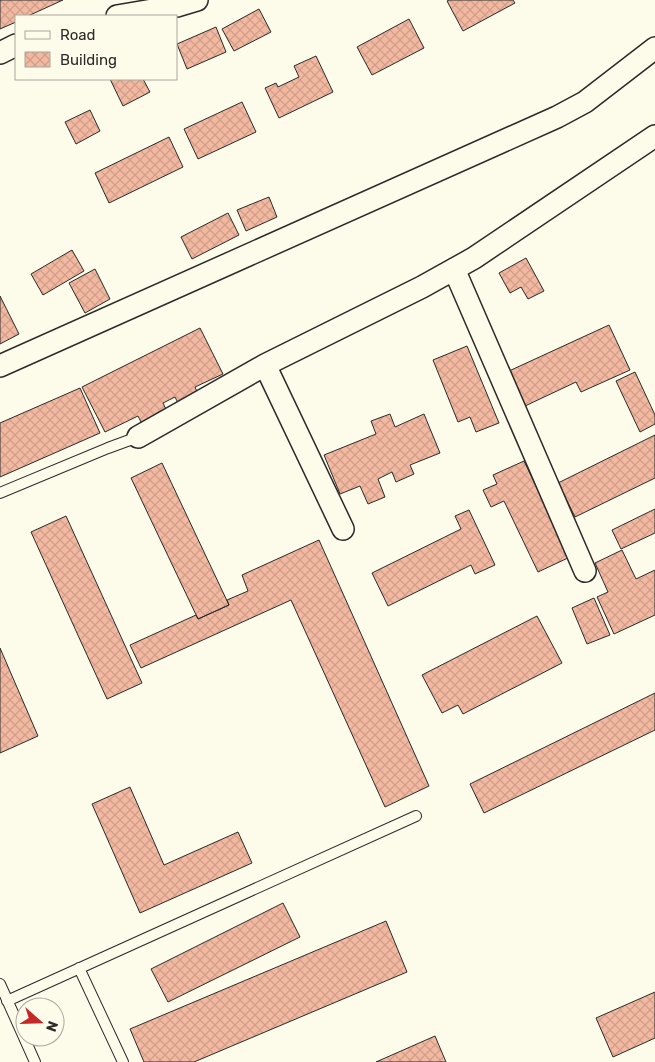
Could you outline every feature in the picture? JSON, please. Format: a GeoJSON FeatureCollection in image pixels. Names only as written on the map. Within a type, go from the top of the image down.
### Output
{"type":"FeatureCollection","features":[{"type":"Feature","properties":{"kind":"street"},"geometry":{"type":"LineString","coordinates":[[123,15],[177,6],[197,0]]}},
{"type":"Feature","properties":{"kind":"street"},"geometry":{"type":"LineString","coordinates":[[0,53],[15,46]]}},
{"type":"Feature","properties":{"kind":"street"},"geometry":{"type":"LineString","coordinates":[[0,366],[557,117],[585,102],[655,48]]}},
{"type":"Feature","properties":{"kind":"street"},"geometry":{"type":"LineString","coordinates":[[138,437],[265,365],[422,287],[474,258],[655,136]]}},
{"type":"Feature","properties":{"kind":"street"},"geometry":{"type":"LineString","coordinates":[[454,268],[585,571]]}},
{"type":"Feature","properties":{"kind":"street"},"geometry":{"type":"LineString","coordinates":[[265,365],[343,529]]}},
{"type":"Feature","properties":{"kind":"lane"},"geometry":{"type":"LineString","coordinates":[[0,493],[138,437]]}},
{"type":"Feature","properties":{"kind":"lane"},"geometry":{"type":"LineString","coordinates":[[7,1000],[416,816]]}},
{"type":"Feature","properties":{"kind":"lane"},"geometry":{"type":"LineString","coordinates":[[79,968],[123,1062]]}},
{"type":"Feature","properties":{"kind":"lane"},"geometry":{"type":"LineString","coordinates":[[0,984],[35,1062]]}},
{"type":"Feature","properties":{"kind":"building"},"geometry":{"type":"Polygon","coordinates":[[[0,0],[63,0],[30,15],[15,15],[15,22],[0,29],[0,0]]]}},
{"type":"Feature","properties":{"kind":"building"},"geometry":{"type":"Polygon","coordinates":[[[513,0],[515,3],[463,31],[447,1],[513,0]]]}},
{"type":"Feature","properties":{"kind":"building"},"geometry":{"type":"Polygon","coordinates":[[[259,9],[271,32],[234,51],[222,29],[259,9]]]}},
{"type":"Feature","properties":{"kind":"building"},"geometry":{"type":"Polygon","coordinates":[[[409,19],[424,48],[372,75],[357,47],[409,19]]]}},
{"type":"Feature","properties":{"kind":"building"},"geometry":{"type":"Polygon","coordinates":[[[216,27],[226,52],[187,69],[178,44],[216,27]]]}},
{"type":"Feature","properties":{"kind":"building"},"geometry":{"type":"Polygon","coordinates":[[[316,56],[333,92],[279,118],[265,88],[276,83],[278,87],[299,77],[294,66],[316,56]]]}},
{"type":"Feature","properties":{"kind":"building"},"geometry":{"type":"Polygon","coordinates":[[[110,80],[144,80],[150,92],[123,106],[110,80]]]}},
{"type":"Feature","properties":{"kind":"building"},"geometry":{"type":"Polygon","coordinates":[[[242,102],[256,132],[198,159],[184,129],[242,102]]]}},
{"type":"Feature","properties":{"kind":"building"},"geometry":{"type":"Polygon","coordinates":[[[90,110],[100,131],[76,144],[65,122],[90,110]]]}},
{"type":"Feature","properties":{"kind":"building"},"geometry":{"type":"Polygon","coordinates":[[[169,137],[183,167],[109,203],[95,173],[169,137]]]}},
{"type":"Feature","properties":{"kind":"building"},"geometry":{"type":"Polygon","coordinates":[[[269,197],[277,217],[246,231],[237,210],[269,197]]]}},
{"type":"Feature","properties":{"kind":"building"},"geometry":{"type":"Polygon","coordinates":[[[228,213],[239,235],[192,259],[181,237],[228,213]]]}},
{"type":"Feature","properties":{"kind":"building"},"geometry":{"type":"Polygon","coordinates":[[[72,250],[84,271],[43,295],[31,274],[72,250]]]}},
{"type":"Feature","properties":{"kind":"building"},"geometry":{"type":"Polygon","coordinates":[[[526,258],[544,291],[528,299],[521,287],[510,293],[499,273],[526,258]]]}},
{"type":"Feature","properties":{"kind":"building"},"geometry":{"type":"Polygon","coordinates":[[[95,269],[110,299],[85,313],[69,283],[95,269]]]}},
{"type":"Feature","properties":{"kind":"building"},"geometry":{"type":"Polygon","coordinates":[[[0,296],[19,334],[0,344],[0,296]]]}},
{"type":"Feature","properties":{"kind":"building"},"geometry":{"type":"Polygon","coordinates":[[[609,325],[630,370],[581,392],[576,382],[525,406],[509,371],[609,325]]]}},
{"type":"Feature","properties":{"kind":"building"},"geometry":{"type":"Polygon","coordinates":[[[200,328],[223,374],[195,387],[200,399],[181,409],[175,397],[163,403],[170,418],[145,430],[138,416],[105,432],[82,387],[200,328]]]}},
{"type":"Feature","properties":{"kind":"building"},"geometry":{"type":"Polygon","coordinates":[[[467,346],[499,423],[476,432],[470,417],[458,422],[433,360],[467,346]]]}},
{"type":"Feature","properties":{"kind":"building"},"geometry":{"type":"Polygon","coordinates":[[[635,372],[655,415],[655,424],[640,432],[616,381],[635,372]]]}},
{"type":"Feature","properties":{"kind":"building"},"geometry":{"type":"Polygon","coordinates":[[[80,388],[100,433],[0,477],[0,423],[80,388]]]}},
{"type":"Feature","properties":{"kind":"building"},"geometry":{"type":"Polygon","coordinates":[[[390,414],[395,427],[424,414],[440,453],[410,465],[414,474],[396,482],[392,472],[378,479],[385,497],[368,504],[360,486],[340,494],[324,455],[376,434],[371,421],[390,414]]]}},
{"type":"Feature","properties":{"kind":"building"},"geometry":{"type":"Polygon","coordinates":[[[655,435],[655,478],[575,517],[558,483],[655,435]]]}},
{"type":"Feature","properties":{"kind":"building"},"geometry":{"type":"Polygon","coordinates":[[[524,461],[570,557],[538,572],[504,501],[491,507],[483,490],[497,484],[493,475],[524,461]]]}},
{"type":"Feature","properties":{"kind":"building"},"geometry":{"type":"Polygon","coordinates":[[[162,463],[229,605],[198,619],[131,478],[162,463]]]}},
{"type":"Feature","properties":{"kind":"building"},"geometry":{"type":"Polygon","coordinates":[[[655,509],[655,533],[621,549],[612,530],[655,509]]]}},
{"type":"Feature","properties":{"kind":"building"},"geometry":{"type":"Polygon","coordinates":[[[469,510],[495,565],[475,574],[471,565],[388,606],[372,573],[461,529],[455,516],[469,510]]]}},
{"type":"Feature","properties":{"kind":"building"},"geometry":{"type":"Polygon","coordinates":[[[66,516],[142,683],[107,699],[31,532],[66,516]]]}},
{"type":"Feature","properties":{"kind":"building"},"geometry":{"type":"Polygon","coordinates":[[[319,540],[429,786],[385,807],[291,600],[141,668],[130,645],[196,615],[198,619],[229,605],[227,600],[248,591],[242,575],[319,540]]]}},
{"type":"Feature","properties":{"kind":"building"},"geometry":{"type":"Polygon","coordinates":[[[622,550],[636,579],[655,570],[655,615],[614,634],[597,597],[608,592],[595,563],[622,550]]]}},
{"type":"Feature","properties":{"kind":"building"},"geometry":{"type":"Polygon","coordinates":[[[594,598],[610,635],[587,644],[572,608],[594,598]]]}},
{"type":"Feature","properties":{"kind":"building"},"geometry":{"type":"Polygon","coordinates":[[[537,616],[562,663],[463,714],[458,705],[442,713],[422,675],[537,616]]]}},
{"type":"Feature","properties":{"kind":"building"},"geometry":{"type":"Polygon","coordinates":[[[0,648],[38,736],[0,753],[0,648]]]}},
{"type":"Feature","properties":{"kind":"building"},"geometry":{"type":"Polygon","coordinates":[[[655,693],[655,730],[484,813],[470,784],[655,693]]]}},
{"type":"Feature","properties":{"kind":"building"},"geometry":{"type":"Polygon","coordinates":[[[130,787],[164,865],[238,832],[252,863],[140,913],[92,804],[130,787]]]}},
{"type":"Feature","properties":{"kind":"building"},"geometry":{"type":"Polygon","coordinates":[[[283,903],[300,937],[168,1002],[151,969],[283,903]]]}},
{"type":"Feature","properties":{"kind":"building"},"geometry":{"type":"Polygon","coordinates":[[[386,921],[407,972],[194,1062],[144,1062],[130,1029],[386,921]]]}},
{"type":"Feature","properties":{"kind":"building"},"geometry":{"type":"Polygon","coordinates":[[[655,992],[655,1038],[613,1057],[596,1018],[655,992]]]}},
{"type":"Feature","properties":{"kind":"building"},"geometry":{"type":"Polygon","coordinates":[[[435,1036],[446,1062],[376,1062],[435,1036]]]}}]}
